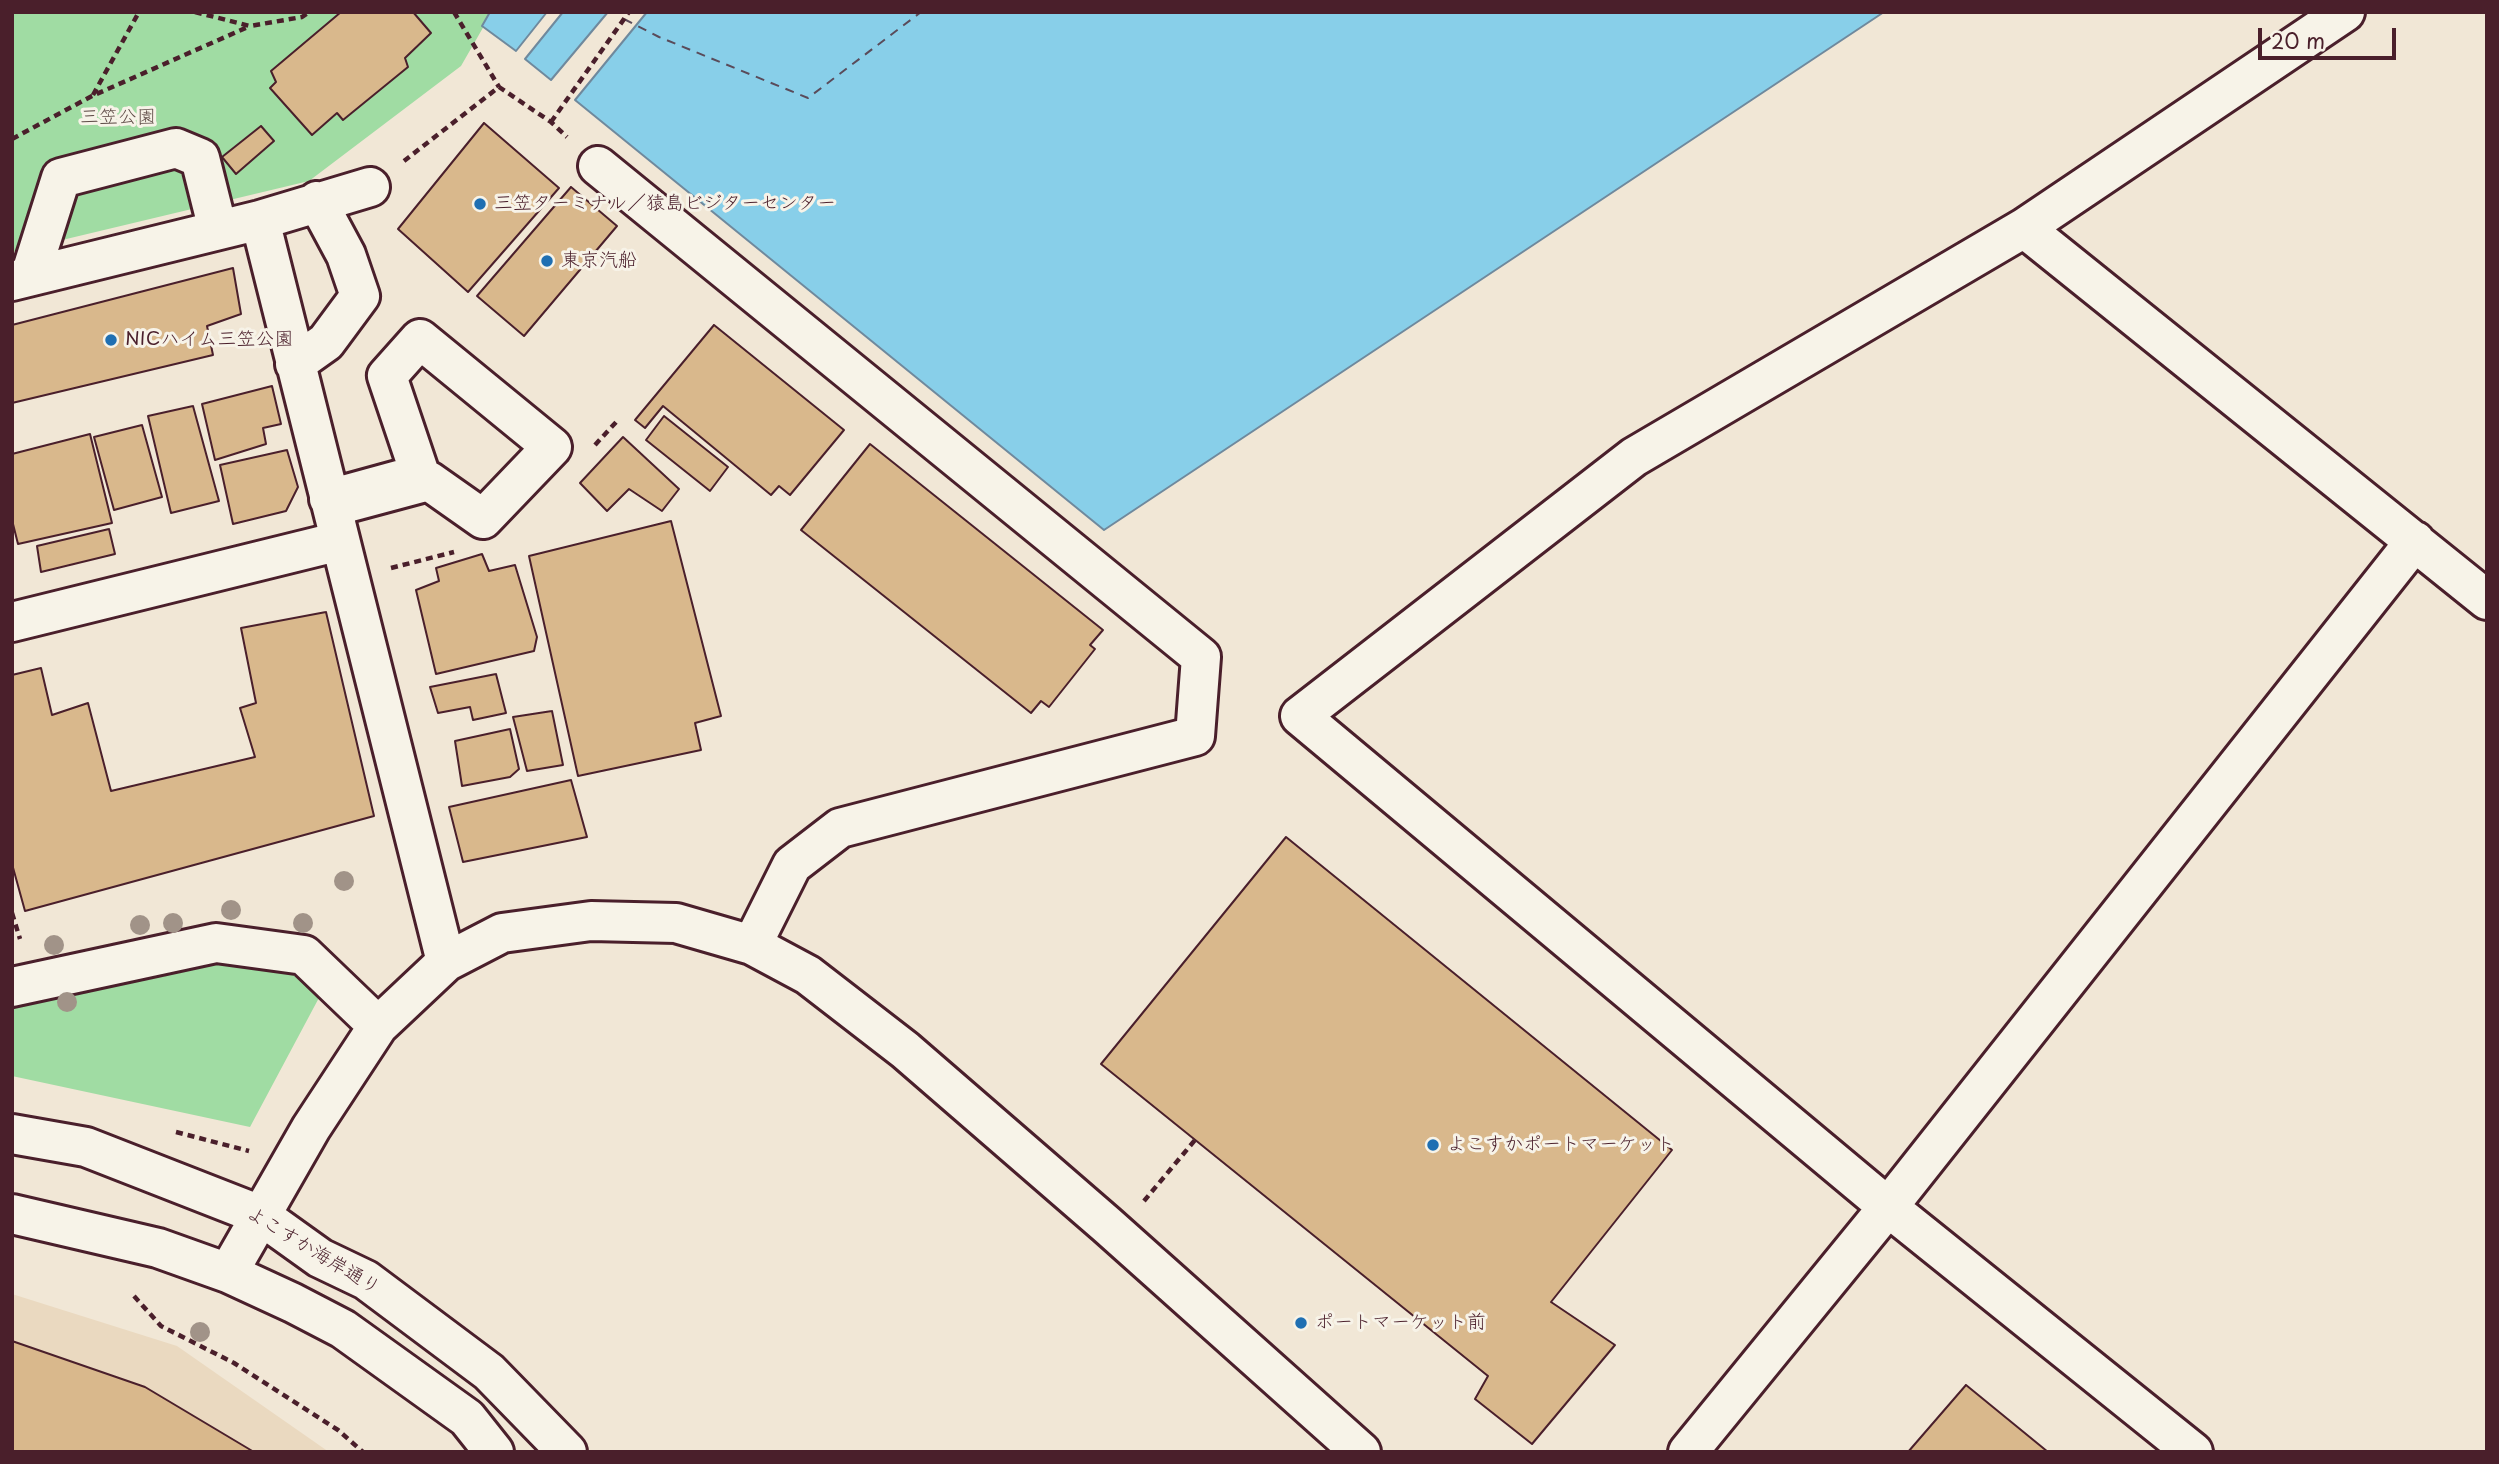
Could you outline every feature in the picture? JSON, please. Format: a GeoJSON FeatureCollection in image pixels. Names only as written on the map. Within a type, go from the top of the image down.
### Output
{"type":"FeatureCollection","features":[{"type":"Feature","properties":{"kind":"street"},"geometry":{"type":"LineString","coordinates":[[2193,1452],[1888,1207],[1300,716],[1634,457],[2024,228],[2345,12]]}},
{"type":"Feature","properties":{"kind":"street"},"geometry":{"type":"LineString","coordinates":[[21,278],[61,178],[176,148],[200,158],[218,230]]}},
{"type":"Feature","properties":{"kind":"street"},"geometry":{"type":"LineString","coordinates":[[598,166],[1200,657],[1195,736],[840,828],[792,865],[752,945]]}},
{"type":"Feature","properties":{"kind":"street"},"geometry":{"type":"LineString","coordinates":[[21,278],[260,220],[370,187]]}},
{"type":"Feature","properties":{"kind":"street"},"geometry":{"type":"LineString","coordinates":[[295,364],[326,342],[360,296],[346,255],[317,201]]}},
{"type":"Feature","properties":{"kind":"street"},"geometry":{"type":"LineString","coordinates":[[260,220],[446,962]]}},
{"type":"Feature","properties":{"kind":"street"},"geometry":{"type":"LineString","coordinates":[[2024,228],[2487,600]]}},
{"type":"Feature","properties":{"kind":"street"},"geometry":{"type":"LineString","coordinates":[[12,622],[334,516],[429,481],[483,519],[552,447],[420,339],[387,376],[420,474],[334,516]]}},
{"type":"Feature","properties":{"kind":"street"},"geometry":{"type":"LineString","coordinates":[[1695,1449],[2415,541]]}},
{"type":"Feature","properties":{"kind":"street"},"geometry":{"type":"LineString","coordinates":[[228,1273],[311,1128],[378,1026],[446,962],[502,933],[591,921],[676,923],[752,945],[808,975],[905,1049],[1107,1224],[1361,1452]]}},
{"type":"Feature","properties":{"kind":"street"},"geometry":{"type":"LineString","coordinates":[[12,987],[216,943],[304,956],[378,1026]]}},
{"type":"Feature","properties":{"kind":"street","name":"よこすか海岸通り"},"geometry":{"type":"LineString","coordinates":[[12,1134],[86,1147],[260,1215],[320,1258],[366,1280],[489,1372],[568,1452]]}},
{"type":"Feature","properties":{"kind":"street"},"geometry":{"type":"LineString","coordinates":[[12,1213],[158,1248],[228,1273],[343,1329],[467,1418],[494,1452]]}},
{"type":"Feature","properties":{"kind":"path"},"geometry":{"type":"LineString","coordinates":[[92,96],[139,12]]}},
{"type":"Feature","properties":{"kind":"path"},"geometry":{"type":"LineString","coordinates":[[195,12],[250,26]]}},
{"type":"Feature","properties":{"kind":"path"},"geometry":{"type":"LineString","coordinates":[[12,139],[92,96],[250,26],[302,17],[309,12]]}},
{"type":"Feature","properties":{"kind":"path"},"geometry":{"type":"LineString","coordinates":[[454,12],[499,86],[551,122],[598,166]]}},
{"type":"Feature","properties":{"kind":"path"},"geometry":{"type":"LineString","coordinates":[[551,122],[629,12]]}},
{"type":"Feature","properties":{"kind":"path"},"geometry":{"type":"LineString","coordinates":[[370,187],[499,86]]}},
{"type":"Feature","properties":{"kind":"path"},"geometry":{"type":"LineString","coordinates":[[12,913],[20,939]]}},
{"type":"Feature","properties":{"kind":"path"},"geometry":{"type":"LineString","coordinates":[[1144,1202],[1195,1140]]}},
{"type":"Feature","properties":{"kind":"path"},"geometry":{"type":"LineString","coordinates":[[134,1296],[161,1325],[234,1363],[338,1430],[363,1452]]}},
{"type":"Feature","properties":{"kind":"shaded area"},"geometry":{"type":"Polygon","coordinates":[[[12,1294],[177,1346],[329,1452],[12,1452],[12,1294]]]}},
{"type":"Feature","properties":{"kind":"green space","name":"三笠公園"},"geometry":{"type":"Polygon","coordinates":[[[12,12],[492,12],[461,66],[309,181],[12,252],[12,12]]]}},
{"type":"Feature","properties":{"kind":"green space"},"geometry":{"type":"Polygon","coordinates":[[[226,954],[282,963],[321,994],[250,1127],[12,1076],[12,1002],[226,954]]]}},
{"type":"Feature","properties":{"kind":"water"},"geometry":{"type":"Polygon","coordinates":[[[490,12],[547,12],[516,51],[482,26],[490,12]]]}},
{"type":"Feature","properties":{"kind":"water"},"geometry":{"type":"Polygon","coordinates":[[[563,12],[608,12],[551,80],[525,59],[563,12]]]}},
{"type":"Feature","properties":{"kind":"water"},"geometry":{"type":"Polygon","coordinates":[[[647,12],[1884,12],[1104,530],[575,100],[647,12]]]}},
{"type":"Feature","properties":{"kind":"building"},"geometry":{"type":"Polygon","coordinates":[[[341,12],[413,12],[431,33],[405,58],[408,67],[343,120],[337,113],[312,135],[270,88],[276,82],[271,71],[341,12]]]}},
{"type":"Feature","properties":{"kind":"building","name":"三笠ターミナル／猿島ビジターセンター"},"geometry":{"type":"Polygon","coordinates":[[[484,123],[559,188],[468,292],[398,229],[484,123]]]}},
{"type":"Feature","properties":{"kind":"building"},"geometry":{"type":"Polygon","coordinates":[[[261,126],[274,141],[236,174],[222,157],[261,126]]]}},
{"type":"Feature","properties":{"kind":"building","name":"東京汽船"},"geometry":{"type":"Polygon","coordinates":[[[571,187],[617,226],[524,336],[477,296],[571,187]]]}},
{"type":"Feature","properties":{"kind":"building","name":"NICハイム三笠公園"},"geometry":{"type":"Polygon","coordinates":[[[233,268],[241,314],[207,326],[213,355],[12,403],[12,325],[233,268]]]}},
{"type":"Feature","properties":{"kind":"building"},"geometry":{"type":"Polygon","coordinates":[[[714,325],[844,430],[790,495],[779,486],[771,495],[663,406],[645,428],[635,420],[714,325]]]}},
{"type":"Feature","properties":{"kind":"building"},"geometry":{"type":"Polygon","coordinates":[[[272,386],[281,424],[263,428],[266,444],[215,460],[202,404],[272,386]]]}},
{"type":"Feature","properties":{"kind":"building"},"geometry":{"type":"Polygon","coordinates":[[[193,406],[219,501],[171,513],[148,416],[193,406]]]}},
{"type":"Feature","properties":{"kind":"building"},"geometry":{"type":"Polygon","coordinates":[[[664,416],[728,467],[710,491],[646,440],[664,416]]]}},
{"type":"Feature","properties":{"kind":"building"},"geometry":{"type":"Polygon","coordinates":[[[142,425],[162,497],[114,510],[94,437],[142,425]]]}},
{"type":"Feature","properties":{"kind":"building"},"geometry":{"type":"Polygon","coordinates":[[[90,434],[112,523],[18,544],[12,520],[12,454],[90,434]]]}},
{"type":"Feature","properties":{"kind":"building"},"geometry":{"type":"Polygon","coordinates":[[[623,437],[679,489],[662,511],[629,489],[607,511],[580,483],[623,437]]]}},
{"type":"Feature","properties":{"kind":"building"},"geometry":{"type":"Polygon","coordinates":[[[870,444],[1103,630],[1090,645],[1095,649],[1049,707],[1041,701],[1031,713],[801,530],[870,444]]]}},
{"type":"Feature","properties":{"kind":"building"},"geometry":{"type":"Polygon","coordinates":[[[287,450],[298,487],[286,511],[233,524],[220,465],[287,450]]]}},
{"type":"Feature","properties":{"kind":"building"},"geometry":{"type":"Polygon","coordinates":[[[671,521],[721,716],[695,723],[701,750],[578,776],[529,556],[671,521]]]}},
{"type":"Feature","properties":{"kind":"building"},"geometry":{"type":"Polygon","coordinates":[[[109,529],[115,554],[41,572],[37,546],[109,529]]]}},
{"type":"Feature","properties":{"kind":"building"},"geometry":{"type":"Polygon","coordinates":[[[482,554],[489,571],[515,565],[537,637],[534,651],[436,674],[416,590],[439,581],[436,568],[482,554]]]}},
{"type":"Feature","properties":{"kind":"building"},"geometry":{"type":"Polygon","coordinates":[[[326,612],[374,816],[25,911],[12,864],[12,675],[41,668],[52,715],[88,703],[111,791],[255,757],[240,708],[256,703],[241,628],[326,612]]]}},
{"type":"Feature","properties":{"kind":"building"},"geometry":{"type":"Polygon","coordinates":[[[496,674],[506,713],[473,720],[470,707],[438,713],[430,687],[496,674]]]}},
{"type":"Feature","properties":{"kind":"building"},"geometry":{"type":"Polygon","coordinates":[[[552,711],[563,765],[527,771],[513,717],[552,711]]]}},
{"type":"Feature","properties":{"kind":"building"},"geometry":{"type":"Polygon","coordinates":[[[510,729],[519,769],[510,777],[462,786],[455,741],[510,729]]]}},
{"type":"Feature","properties":{"kind":"building"},"geometry":{"type":"Polygon","coordinates":[[[571,780],[587,837],[463,862],[449,807],[571,780]]]}},
{"type":"Feature","properties":{"kind":"building","name":"よこすかポートマーケット"},"geometry":{"type":"Polygon","coordinates":[[[1286,837],[1672,1150],[1551,1302],[1615,1345],[1532,1444],[1475,1399],[1488,1376],[1101,1064],[1286,837]]]}},
{"type":"Feature","properties":{"kind":"building"},"geometry":{"type":"Polygon","coordinates":[[[12,1341],[145,1387],[254,1452],[12,1452],[12,1341]]]}},
{"type":"Feature","properties":{"kind":"building"},"geometry":{"type":"Polygon","coordinates":[[[1966,1385],[2048,1452],[1908,1452],[1966,1385]]]}},
{"type":"Feature","properties":{"kind":"ferry route"},"geometry":{"type":"LineString","coordinates":[[624,19],[659,37],[808,98],[921,12]]}},
{"type":"Feature","properties":{"kind":"place","name":"三笠ターミナル／猿島ビジターセンター"},"geometry":{"type":"Point","coordinates":[480,204]}},
{"type":"Feature","properties":{"kind":"place","name":"東京汽船"},"geometry":{"type":"Point","coordinates":[547,261]}},
{"type":"Feature","properties":{"kind":"place","name":"NICハイム三笠公園"},"geometry":{"type":"Point","coordinates":[111,340]}},
{"type":"Feature","properties":{"kind":"place","name":"よこすかポートマーケット"},"geometry":{"type":"Point","coordinates":[1433,1145]}},
{"type":"Feature","properties":{"kind":"place","name":"ポートマーケット前"},"geometry":{"type":"Point","coordinates":[1301,1323]}}]}
